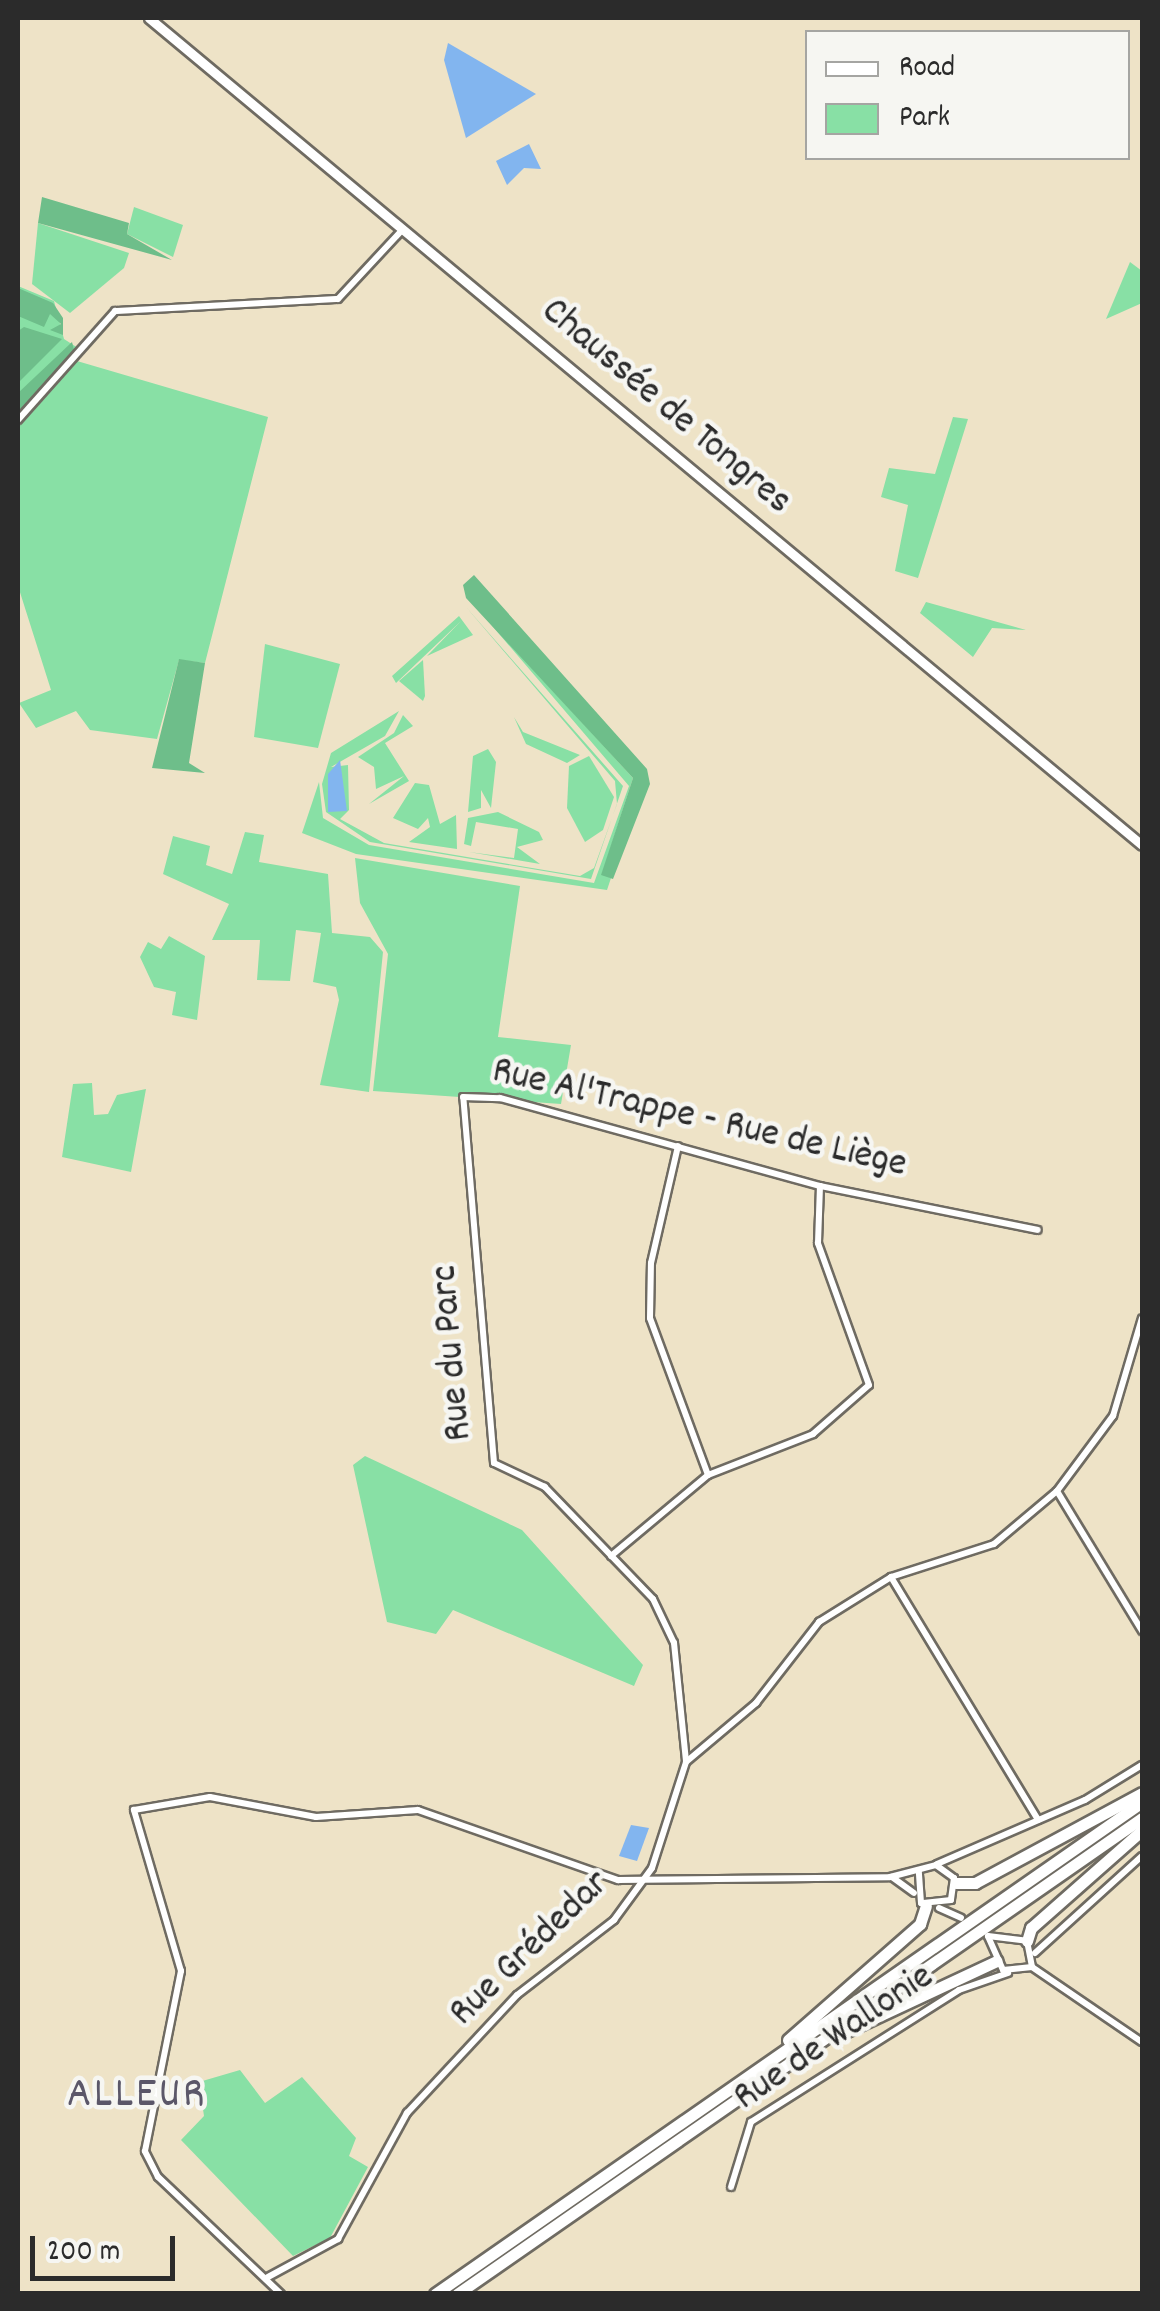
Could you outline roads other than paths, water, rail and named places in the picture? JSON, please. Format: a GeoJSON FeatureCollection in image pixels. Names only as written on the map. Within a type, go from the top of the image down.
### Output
{"type":"FeatureCollection","features":[{"type":"Feature","properties":{"kind":"highway"},"geometry":{"type":"LineString","coordinates":[[954,1878],[975,1883],[1142,1793]]}},
{"type":"Feature","properties":{"kind":"highway"},"geometry":{"type":"LineString","coordinates":[[435,2294],[1142,1802]]}},
{"type":"Feature","properties":{"kind":"highway"},"geometry":{"type":"LineString","coordinates":[[457,2294],[1142,1818]]}},
{"type":"Feature","properties":{"kind":"highway"},"geometry":{"type":"LineString","coordinates":[[1031,1947],[1030,1928],[1142,1830]]}},
{"type":"Feature","properties":{"kind":"highway"},"geometry":{"type":"LineString","coordinates":[[683,2121],[854,1983],[920,1924],[932,1907]]}},
{"type":"Feature","properties":{"kind":"highway"},"geometry":{"type":"LineString","coordinates":[[829,2036],[998,1956]]}},
{"type":"Feature","properties":{"kind":"main road","name":"Chaussée de Tongres"},"geometry":{"type":"LineString","coordinates":[[149,18],[1142,845]]}},
{"type":"Feature","properties":{"kind":"street"},"geometry":{"type":"LineString","coordinates":[[18,420],[116,311],[338,299],[403,228]]}},
{"type":"Feature","properties":{"kind":"street","name":"Rue Al'Trappe - Rue de Liège"},"geometry":{"type":"LineString","coordinates":[[463,1096],[500,1098],[820,1186],[1038,1230]]}},
{"type":"Feature","properties":{"kind":"street","name":"Rue du Parc"},"geometry":{"type":"LineString","coordinates":[[463,1096],[494,1463],[545,1487],[612,1556],[667,1622],[686,1762]]}},
{"type":"Feature","properties":{"kind":"street"},"geometry":{"type":"LineString","coordinates":[[678,1146],[651,1263],[650,1318],[708,1475]]}},
{"type":"Feature","properties":{"kind":"street"},"geometry":{"type":"LineString","coordinates":[[612,1556],[708,1475],[813,1434],[868,1385],[818,1243],[820,1186]]}},
{"type":"Feature","properties":{"kind":"street"},"geometry":{"type":"LineString","coordinates":[[646,1879],[686,1762],[756,1703],[819,1622],[891,1577],[994,1544],[1057,1491],[1114,1416],[1142,1318]]}},
{"type":"Feature","properties":{"kind":"street"},"geometry":{"type":"LineString","coordinates":[[1057,1491],[1142,1631]]}},
{"type":"Feature","properties":{"kind":"street"},"geometry":{"type":"LineString","coordinates":[[891,1577],[1038,1820]]}},
{"type":"Feature","properties":{"kind":"street"},"geometry":{"type":"LineString","coordinates":[[281,2294],[268,2277],[150,2166],[146,2134],[181,1971],[134,1810],[210,1796],[316,1817],[403,1812],[509,1839],[593,1874],[646,1879],[890,1877],[919,1872],[1038,1820],[1142,1764]]}},
{"type":"Feature","properties":{"kind":"street"},"geometry":{"type":"LineString","coordinates":[[890,1877],[932,1907],[961,1918],[951,1900],[963,1852]]}},
{"type":"Feature","properties":{"kind":"street"},"geometry":{"type":"LineString","coordinates":[[1031,1947],[1142,1856]]}},
{"type":"Feature","properties":{"kind":"street"},"geometry":{"type":"LineString","coordinates":[[936,1865],[954,1878]]}},
{"type":"Feature","properties":{"kind":"street"},"geometry":{"type":"LineString","coordinates":[[914,1893],[919,1872]]}},
{"type":"Feature","properties":{"kind":"street","name":"Rue Grédedar"},"geometry":{"type":"LineString","coordinates":[[268,2277],[338,2240],[399,2123],[458,2064],[517,1995],[600,1934],[646,1879]]}},
{"type":"Feature","properties":{"kind":"street"},"geometry":{"type":"LineString","coordinates":[[932,1907],[951,1900]]}},
{"type":"Feature","properties":{"kind":"street"},"geometry":{"type":"LineString","coordinates":[[1008,1974],[988,1936],[1031,1947]]}},
{"type":"Feature","properties":{"kind":"street"},"geometry":{"type":"LineString","coordinates":[[998,1956],[1006,1940]]}},
{"type":"Feature","properties":{"kind":"street"},"geometry":{"type":"LineString","coordinates":[[1031,1947],[1032,1967],[1142,2042]]}},
{"type":"Feature","properties":{"kind":"street","name":"Rue de Wallonie"},"geometry":{"type":"LineString","coordinates":[[731,2187],[751,2122],[959,1990],[1032,1967]]}},
{"type":"Feature","properties":{"kind":"water"},"geometry":{"type":"Polygon","coordinates":[[[448,43],[536,94],[466,138],[444,60],[448,43]]]}},
{"type":"Feature","properties":{"kind":"water"},"geometry":{"type":"Polygon","coordinates":[[[529,144],[541,169],[524,168],[507,185],[496,161],[529,144]]]}},
{"type":"Feature","properties":{"kind":"water"},"geometry":{"type":"Polygon","coordinates":[[[340,760],[347,811],[328,812],[328,774],[340,760]]]}},
{"type":"Feature","properties":{"kind":"water"},"geometry":{"type":"Polygon","coordinates":[[[631,1825],[649,1828],[637,1861],[619,1856],[631,1825]]]}},
{"type":"Feature","properties":{"kind":"district","name":"ALLEUR"},"geometry":{"type":"Point","coordinates":[137,2097]}}]}
